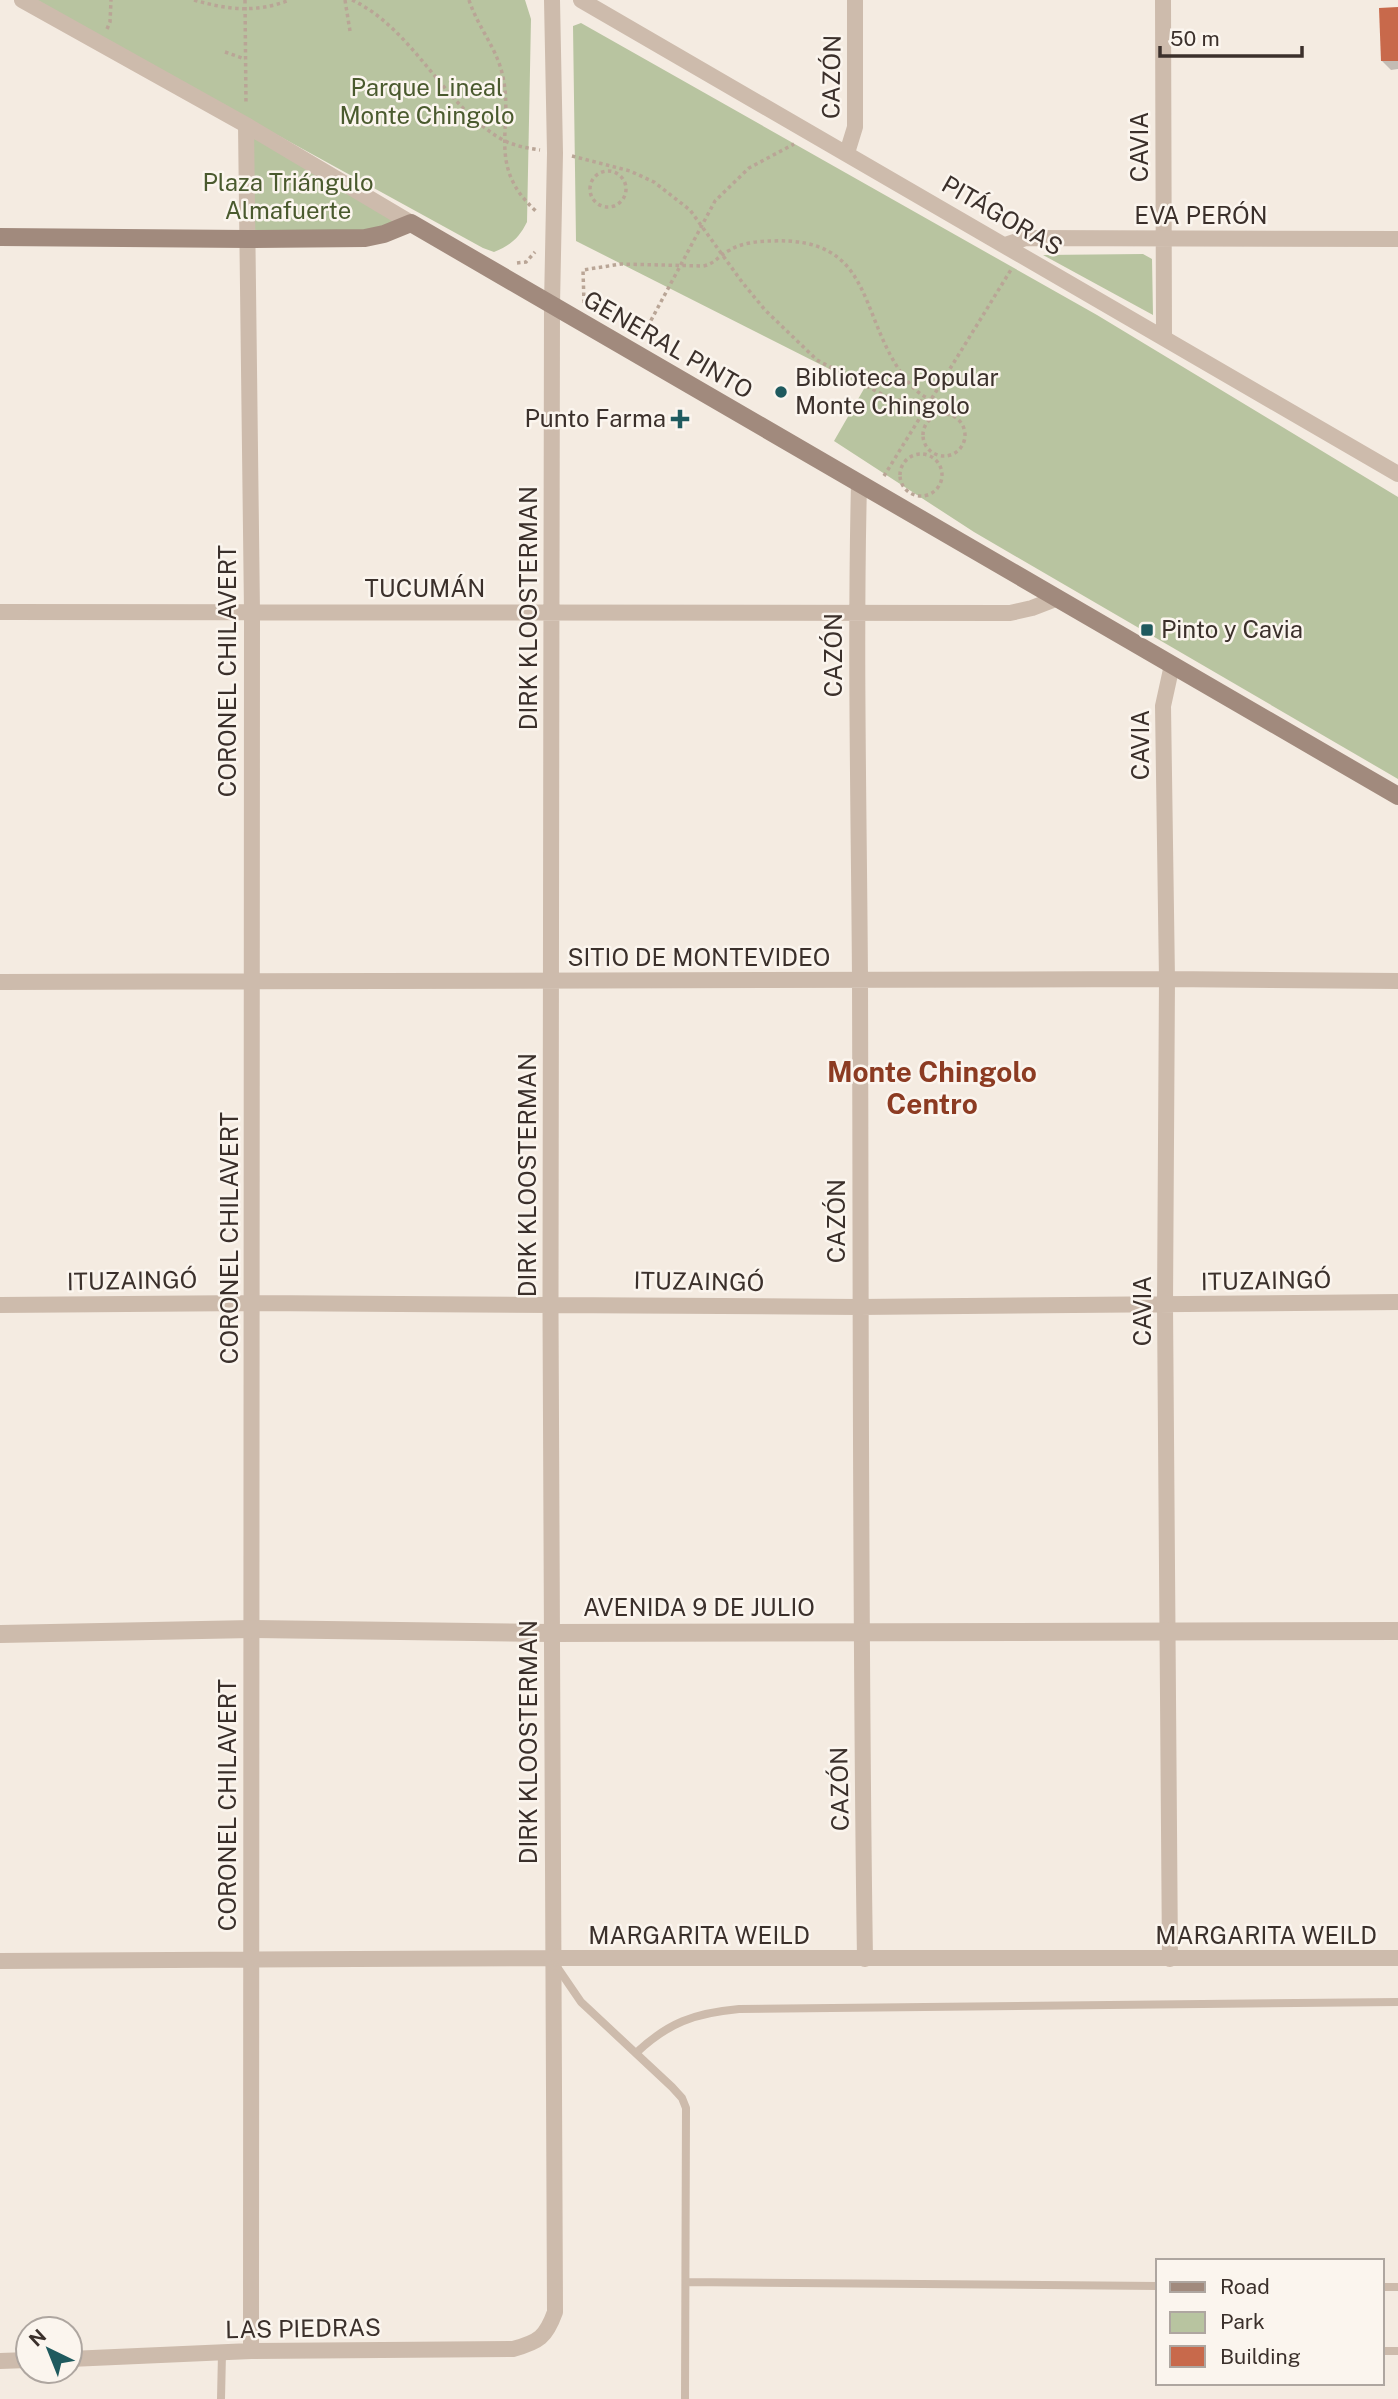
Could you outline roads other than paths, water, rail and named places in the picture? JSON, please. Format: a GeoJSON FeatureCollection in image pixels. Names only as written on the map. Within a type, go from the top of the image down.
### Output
{"type":"FeatureCollection","features":[{"type":"Feature","properties":{"kind":"main road"},"geometry":{"type":"LineString","coordinates":[[0,237],[365,238],[411,223]]}},
{"type":"Feature","properties":{"kind":"main road","name":"GENERAL PINTO"},"geometry":{"type":"LineString","coordinates":[[411,223],[1398,796]]}},
{"type":"Feature","properties":{"kind":"street","name":"GENERAL PINTO"},"geometry":{"type":"LineString","coordinates":[[22,0],[246,125],[411,223]]}},
{"type":"Feature","properties":{"kind":"street","name":"DIRK KLOOSTERMAN"},"geometry":{"type":"LineString","coordinates":[[535,2343],[549,2329],[555,2312],[551,1958],[552,305],[555,153],[552,0]]}},
{"type":"Feature","properties":{"kind":"street","name":"PITÁGORAS"},"geometry":{"type":"LineString","coordinates":[[581,0],[1398,474]]}},
{"type":"Feature","properties":{"kind":"street","name":"CAZÓN"},"geometry":{"type":"LineString","coordinates":[[847,153],[855,127],[855,0]]}},
{"type":"Feature","properties":{"kind":"street","name":"CAVIA"},"geometry":{"type":"LineString","coordinates":[[1163,0],[1164,336]]}},
{"type":"Feature","properties":{"kind":"street","name":"CORONEL CHILAVERT"},"geometry":{"type":"LineString","coordinates":[[246,125],[252,612],[251,2351]]}},
{"type":"Feature","properties":{"kind":"street","name":"EVA PERÓN"},"geometry":{"type":"LineString","coordinates":[[1005,245],[1026,238],[1398,239]]}},
{"type":"Feature","properties":{"kind":"street","name":"CAZÓN"},"geometry":{"type":"LineString","coordinates":[[864,1959],[856,611],[866,489]]}},
{"type":"Feature","properties":{"kind":"street","name":"TUCUMÁN"},"geometry":{"type":"LineString","coordinates":[[0,612],[1010,613],[1058,598]]}},
{"type":"Feature","properties":{"kind":"street","name":"CAVIA"},"geometry":{"type":"LineString","coordinates":[[1170,1959],[1167,979],[1163,706],[1172,665]]}},
{"type":"Feature","properties":{"kind":"street","name":"SITIO DE MONTEVIDEO"},"geometry":{"type":"LineString","coordinates":[[0,982],[1167,979],[1398,981]]}},
{"type":"Feature","properties":{"kind":"street","name":"ITUZAINGÓ"},"geometry":{"type":"LineString","coordinates":[[0,1305],[253,1303],[859,1307],[1398,1302]]}},
{"type":"Feature","properties":{"kind":"street","name":"AVENIDA 9 DE JULIO"},"geometry":{"type":"LineString","coordinates":[[0,1634],[252,1629],[551,1633],[1398,1631]]}},
{"type":"Feature","properties":{"kind":"street","name":"MARGARITA WEILD"},"geometry":{"type":"LineString","coordinates":[[0,1962],[551,1958],[1398,1958]]}},
{"type":"Feature","properties":{"kind":"street","name":"LAS PIEDRAS"},"geometry":{"type":"LineString","coordinates":[[84,2358],[251,2351],[513,2349],[535,2343]]}},
{"type":"Feature","properties":{"kind":"lane"},"geometry":{"type":"LineString","coordinates":[[551,1958],[581,2002],[672,2087],[682,2098],[686,2108],[685,2399]]}},
{"type":"Feature","properties":{"kind":"lane"},"geometry":{"type":"LineString","coordinates":[[636,2053],[658,2033],[684,2021],[710,2012],[739,2009],[1398,2002]]}},
{"type":"Feature","properties":{"kind":"lane"},"geometry":{"type":"LineString","coordinates":[[686,2281],[1156,2286]]}},
{"type":"Feature","properties":{"kind":"lane"},"geometry":{"type":"LineString","coordinates":[[221,2399],[222,2353]]}},
{"type":"Feature","properties":{"kind":"place","name":"Biblioteca Popular Monte Chingolo"},"geometry":{"type":"Point","coordinates":[781,392]}},
{"type":"Feature","properties":{"kind":"place","name":"Punto Farma"},"geometry":{"type":"Point","coordinates":[680,419]}},
{"type":"Feature","properties":{"kind":"place","name":"Pinto y Cavia"},"geometry":{"type":"Point","coordinates":[1147,630]}},
{"type":"Feature","properties":{"kind":"district","name":"Monte Chingolo Centro"},"geometry":{"type":"Point","coordinates":[932,1088]}},
{"type":"Feature","properties":{"kind":"park label","name":"Parque Lineal Monte Chingolo"},"geometry":{"type":"Point","coordinates":[427,102]}},
{"type":"Feature","properties":{"kind":"park label","name":"Plaza Triángulo Almafuerte"},"geometry":{"type":"Point","coordinates":[288,197]}}]}
